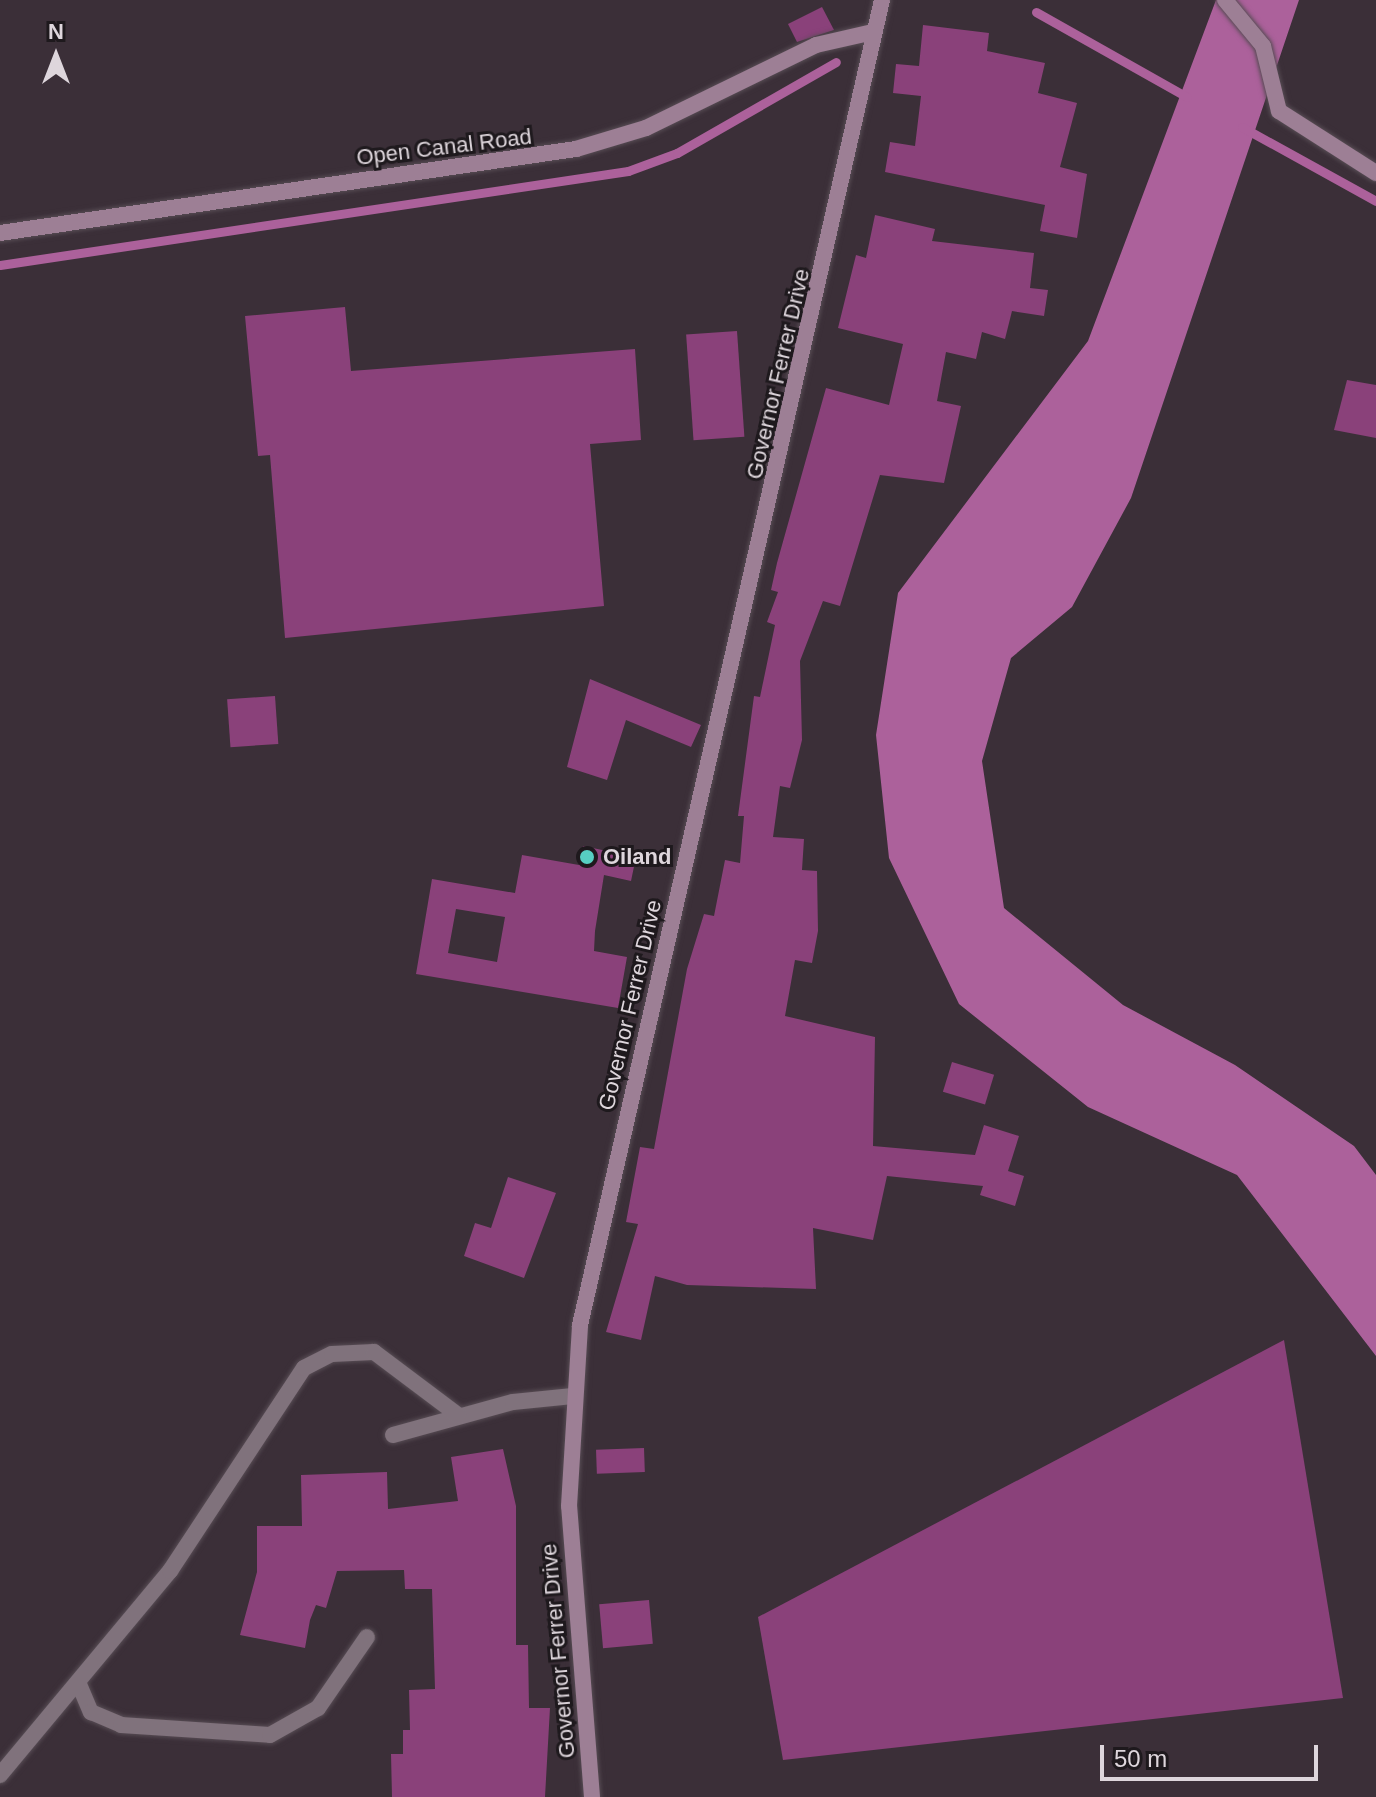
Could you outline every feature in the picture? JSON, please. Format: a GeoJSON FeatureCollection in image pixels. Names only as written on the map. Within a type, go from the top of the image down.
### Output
{"type":"FeatureCollection","features":[{"type":"Feature","properties":{"kind":"main road","name":"Governor Ferrer Drive"},"geometry":{"type":"LineString","coordinates":[[592,1797],[572,1564],[573,1396],[592,1260],[823,276],[882,0]]}},
{"type":"Feature","properties":{"kind":"main road"},"geometry":{"type":"LineString","coordinates":[[1225,0],[1265,50],[1279,111],[1376,173]]}},
{"type":"Feature","properties":{"kind":"main road","name":"Open Canal Road"},"geometry":{"type":"LineString","coordinates":[[0,233],[576,149],[646,128],[816,45],[873,32]]}},
{"type":"Feature","properties":{"kind":"street"},"geometry":{"type":"LineString","coordinates":[[0,1775],[170,1571],[304,1368],[332,1354],[374,1352],[458,1415]]}},
{"type":"Feature","properties":{"kind":"street"},"geometry":{"type":"LineString","coordinates":[[393,1435],[458,1415],[573,1396]]}},
{"type":"Feature","properties":{"kind":"street"},"geometry":{"type":"LineString","coordinates":[[78,1682],[91,1712],[121,1725],[270,1735],[318,1708],[367,1637]]}},
{"type":"Feature","properties":{"kind":"shaded area"},"geometry":{"type":"Polygon","coordinates":[[[1216,0],[1299,0],[1131,498],[1072,607],[1011,658],[982,761],[1004,908],[1123,1005],[1235,1065],[1354,1146],[1376,1175],[1376,1356],[1237,1175],[1088,1107],[959,1004],[889,858],[876,735],[898,593],[1088,341],[1216,0]]]}},
{"type":"Feature","properties":{"kind":"building"},"geometry":{"type":"Polygon","coordinates":[[[822,7],[834,30],[797,42],[788,24],[822,7]]]}},
{"type":"Feature","properties":{"kind":"building"},"geometry":{"type":"Polygon","coordinates":[[[923,25],[989,33],[987,51],[1045,63],[1038,93],[1077,103],[1060,167],[1087,174],[1077,238],[1040,231],[1045,205],[885,172],[890,142],[915,146],[921,96],[893,93],[896,64],[919,66],[923,25]]]}},
{"type":"Feature","properties":{"kind":"building"},"geometry":{"type":"Polygon","coordinates":[[[875,215],[935,229],[932,241],[1034,253],[1030,288],[1048,290],[1044,316],[1012,311],[1005,339],[982,332],[976,359],[946,352],[937,401],[961,406],[944,483],[880,475],[840,606],[823,601],[800,661],[802,740],[790,788],[780,786],[773,837],[804,839],[802,870],[817,871],[818,931],[812,963],[795,960],[785,1016],[875,1037],[873,1146],[975,1155],[984,1125],[1019,1136],[1008,1171],[1024,1176],[1015,1206],[980,1195],[983,1186],[887,1176],[873,1240],[813,1228],[816,1289],[687,1285],[655,1276],[641,1340],[606,1332],[638,1224],[626,1222],[640,1147],[654,1149],[687,969],[704,914],[714,916],[725,860],[740,863],[744,816],[738,816],[754,696],[760,697],[775,625],[767,622],[778,592],[771,590],[777,563],[826,388],[889,405],[903,344],[838,328],[856,255],[866,258],[875,215]]]}},
{"type":"Feature","properties":{"kind":"building"},"geometry":{"type":"Polygon","coordinates":[[[345,307],[351,371],[635,349],[641,440],[590,444],[604,606],[285,638],[270,455],[258,456],[245,316],[345,307]]]}},
{"type":"Feature","properties":{"kind":"building"},"geometry":{"type":"Polygon","coordinates":[[[737,331],[744,437],[694,440],[686,335],[737,331]]]}},
{"type":"Feature","properties":{"kind":"building"},"geometry":{"type":"Polygon","coordinates":[[[1347,380],[1376,385],[1376,438],[1334,430],[1347,380]]]}},
{"type":"Feature","properties":{"kind":"building"},"geometry":{"type":"Polygon","coordinates":[[[590,679],[701,725],[691,747],[626,720],[607,780],[567,767],[590,679]]]}},
{"type":"Feature","properties":{"kind":"building"},"geometry":{"type":"Polygon","coordinates":[[[275,696],[278,744],[230,747],[227,699],[275,696]]]}},
{"type":"Feature","properties":{"kind":"building"},"geometry":{"type":"Polygon","coordinates":[[[583,846],[636,857],[631,881],[604,875],[595,931],[594,951],[627,957],[618,1008],[416,974],[432,879],[515,893],[522,855],[579,865],[583,846]],[[456,909],[448,953],[497,962],[505,917],[456,909]]]}},
{"type":"Feature","properties":{"kind":"building"},"geometry":{"type":"Polygon","coordinates":[[[952,1062],[994,1075],[985,1105],[943,1092],[952,1062]]]}},
{"type":"Feature","properties":{"kind":"building"},"geometry":{"type":"Polygon","coordinates":[[[508,1177],[556,1193],[524,1278],[464,1256],[475,1223],[491,1228],[508,1177]]]}},
{"type":"Feature","properties":{"kind":"building"},"geometry":{"type":"Polygon","coordinates":[[[1284,1340],[1343,1698],[783,1760],[758,1617],[1284,1340]]]}},
{"type":"Feature","properties":{"kind":"building"},"geometry":{"type":"Polygon","coordinates":[[[644,1448],[645,1472],[597,1474],[596,1450],[644,1448]]]}},
{"type":"Feature","properties":{"kind":"building"},"geometry":{"type":"Polygon","coordinates":[[[503,1449],[516,1506],[516,1645],[528,1645],[529,1708],[550,1708],[545,1797],[392,1797],[391,1754],[403,1754],[403,1730],[410,1730],[409,1690],[435,1689],[432,1589],[405,1589],[404,1570],[337,1571],[326,1608],[316,1605],[305,1648],[240,1635],[257,1572],[257,1526],[302,1526],[301,1475],[387,1472],[388,1509],[458,1501],[451,1457],[503,1449]]]}},
{"type":"Feature","properties":{"kind":"building"},"geometry":{"type":"Polygon","coordinates":[[[649,1600],[653,1644],[603,1648],[599,1604],[649,1600]]]}},
{"type":"Feature","properties":{"kind":"waterway"},"geometry":{"type":"LineString","coordinates":[[1036,12],[1187,97]]}},
{"type":"Feature","properties":{"kind":"waterway"},"geometry":{"type":"LineString","coordinates":[[0,265],[628,171],[677,153],[836,62]]}},
{"type":"Feature","properties":{"kind":"waterway"},"geometry":{"type":"LineString","coordinates":[[1242,127],[1376,201]]}},
{"type":"Feature","properties":{"kind":"place","name":"Oiland"},"geometry":{"type":"Point","coordinates":[587,857]}}]}
